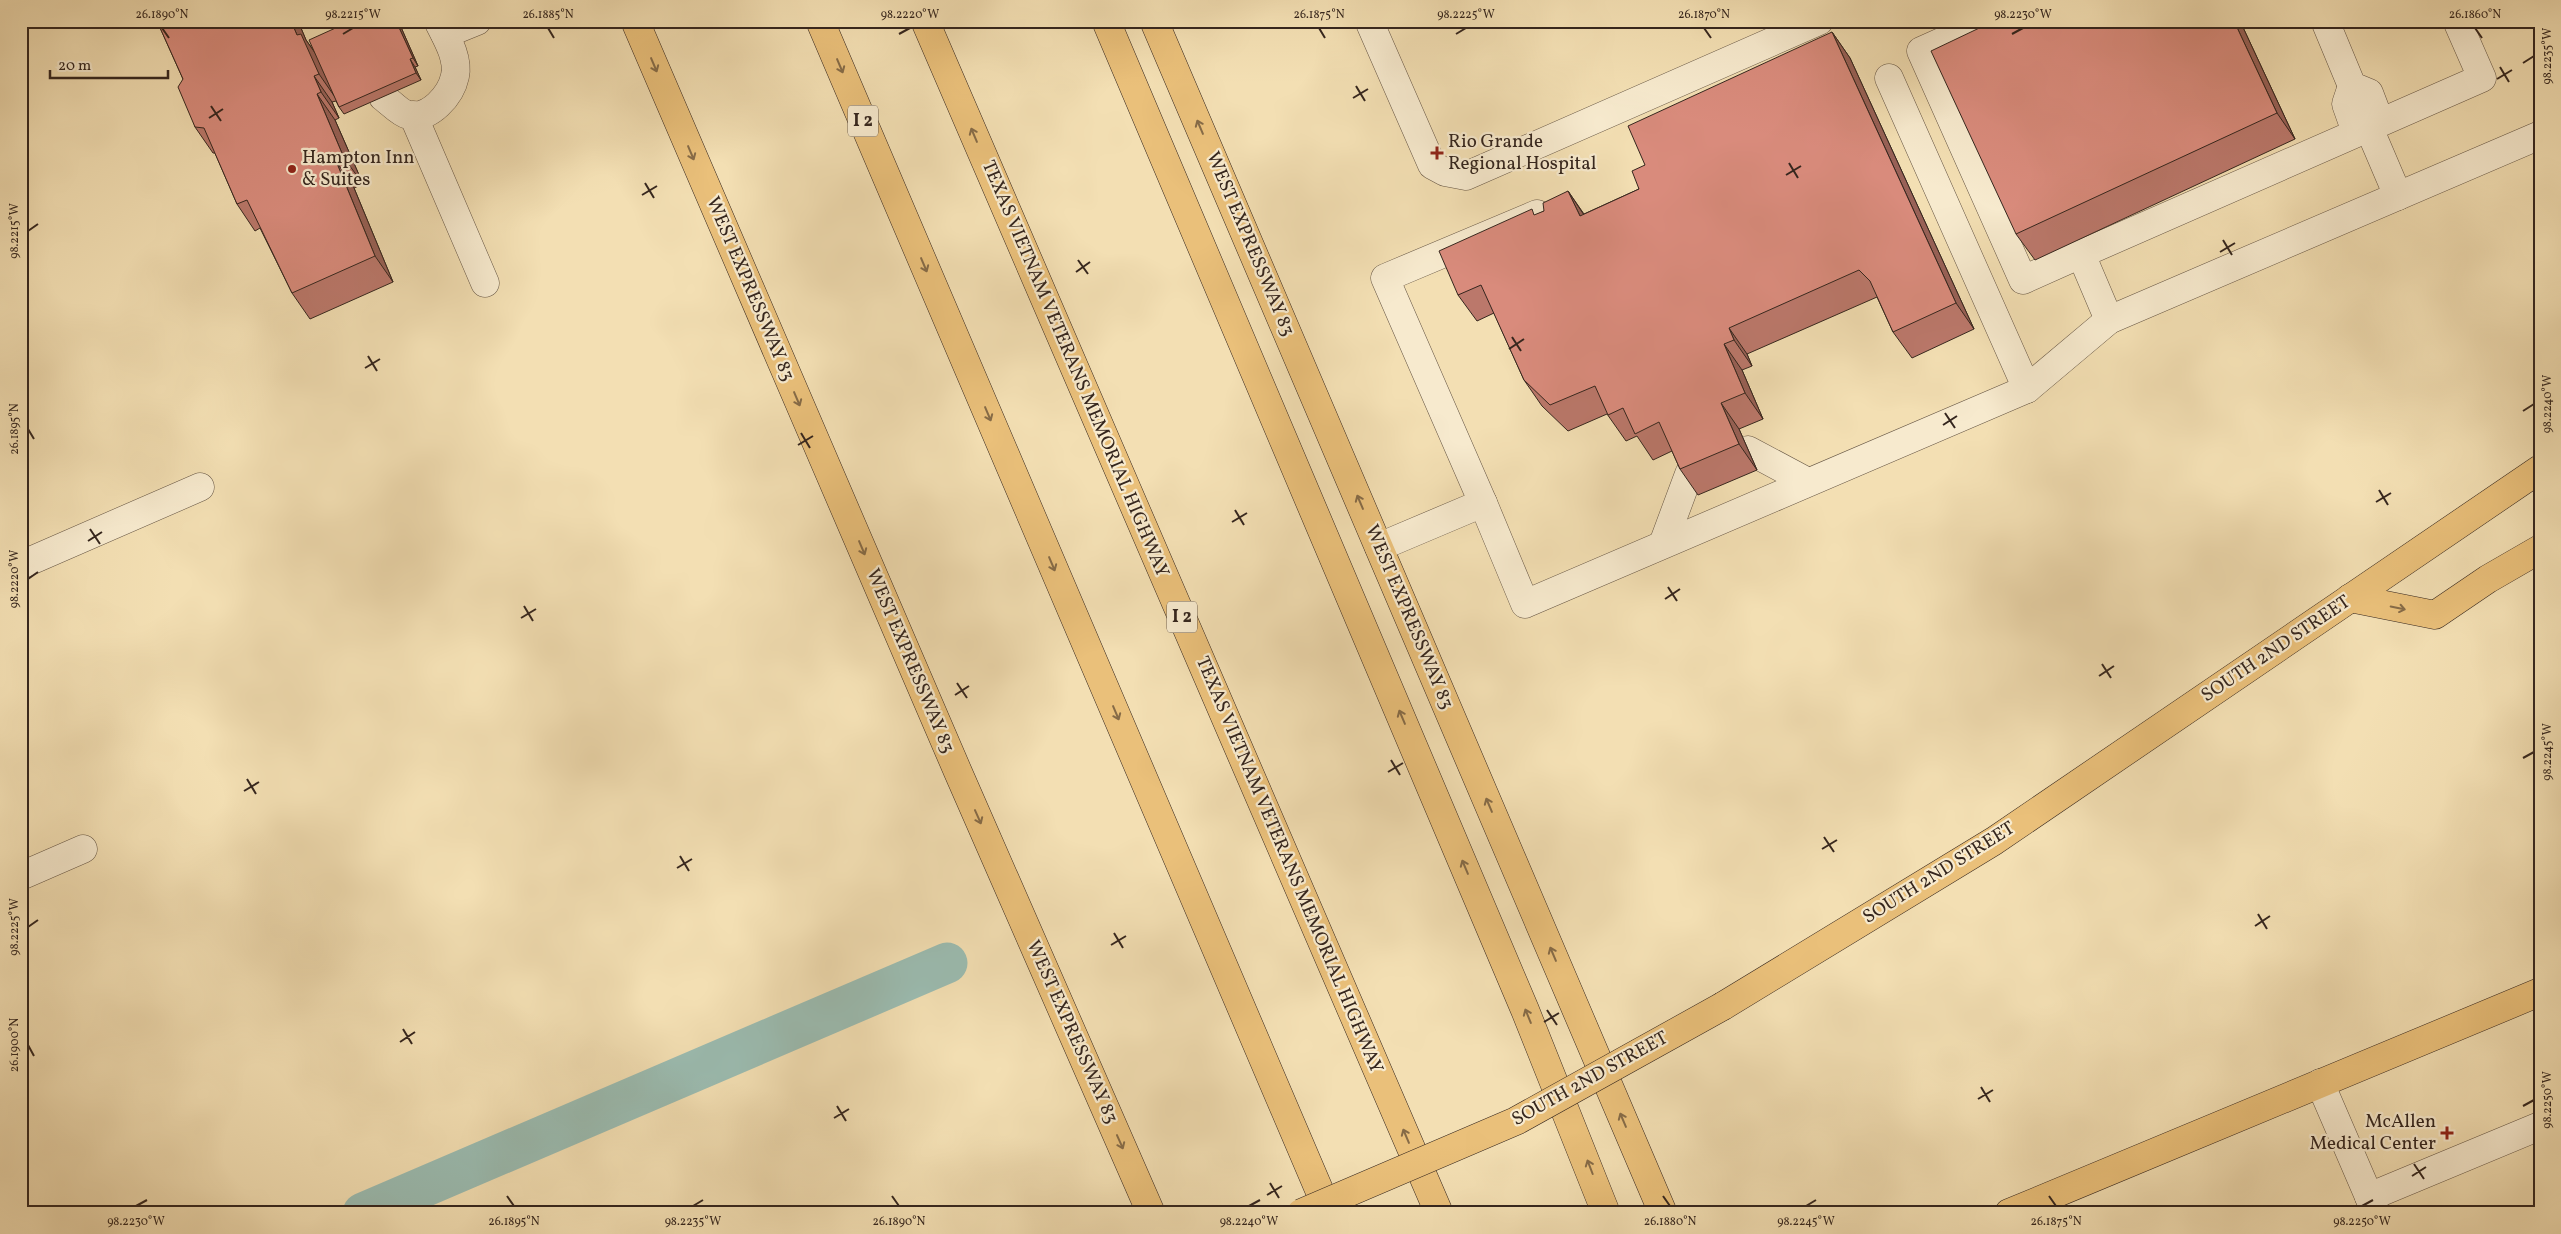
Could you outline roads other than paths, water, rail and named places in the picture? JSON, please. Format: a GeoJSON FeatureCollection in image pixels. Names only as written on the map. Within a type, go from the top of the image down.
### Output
{"type":"FeatureCollection","features":[{"type":"Feature","properties":{"kind":"main road","name":"WEST EXPRESSWAY 83"},"geometry":{"type":"LineString","coordinates":[[635,21],[1151,1213]]}},
{"type":"Feature","properties":{"kind":"main road","name":"I 2"},"geometry":{"type":"LineString","coordinates":[[820,21],[1329,1213]]}},
{"type":"Feature","properties":{"kind":"main road","name":"TEXAS VIETNAM VETERANS MEMORIAL HIGHWAY"},"geometry":{"type":"LineString","coordinates":[[925,21],[1440,1213]]}},
{"type":"Feature","properties":{"kind":"main road"},"geometry":{"type":"LineString","coordinates":[[1106,21],[1522,1000],[1606,1213]]}},
{"type":"Feature","properties":{"kind":"main road","name":"WEST EXPRESSWAY 83"},"geometry":{"type":"LineString","coordinates":[[1154,21],[1663,1213]]}},
{"type":"Feature","properties":{"kind":"main road","name":"SOUTH 2ND STREET"},"geometry":{"type":"LineString","coordinates":[[1301,1213],[1516,1121],[1723,1006],[1994,841],[2540,469]]}},
{"type":"Feature","properties":{"kind":"main road"},"geometry":{"type":"LineString","coordinates":[[2350,598],[2435,615],[2488,579],[2540,549]]}},
{"type":"Feature","properties":{"kind":"main road"},"geometry":{"type":"LineString","coordinates":[[2020,1211],[2320,1083],[2540,992]]}},
{"type":"Feature","properties":{"kind":"street"},"geometry":{"type":"LineString","coordinates":[[383,97],[407,115],[422,114],[445,100],[455,76],[451,45],[442,28],[476,21]]}},
{"type":"Feature","properties":{"kind":"street"},"geometry":{"type":"LineString","coordinates":[[1369,21],[1432,165],[1444,172],[1466,176],[1819,21]]}},
{"type":"Feature","properties":{"kind":"street"},"geometry":{"type":"LineString","coordinates":[[1988,21],[1922,51],[2023,280],[2482,78],[2457,21]]}},
{"type":"Feature","properties":{"kind":"street"},"geometry":{"type":"LineString","coordinates":[[2325,21],[2352,86],[2369,93],[2377,114],[2369,128]]}},
{"type":"Feature","properties":{"kind":"street"},"geometry":{"type":"LineString","coordinates":[[1888,78],[2027,389]]}},
{"type":"Feature","properties":{"kind":"street"},"geometry":{"type":"LineString","coordinates":[[413,115],[484,283]]}},
{"type":"Feature","properties":{"kind":"street"},"geometry":{"type":"LineString","coordinates":[[2369,128],[2398,196]]}},
{"type":"Feature","properties":{"kind":"street"},"geometry":{"type":"LineString","coordinates":[[1537,214],[1385,278],[1525,604],[2027,389],[2108,320],[2540,135]]}},
{"type":"Feature","properties":{"kind":"street"},"geometry":{"type":"LineString","coordinates":[[2081,254],[2108,320]]}},
{"type":"Feature","properties":{"kind":"street"},"geometry":{"type":"LineString","coordinates":[[1748,450],[1808,482]]}},
{"type":"Feature","properties":{"kind":"street"},"geometry":{"type":"LineString","coordinates":[[1663,544],[1689,474]]}},
{"type":"Feature","properties":{"kind":"street"},"geometry":{"type":"LineString","coordinates":[[21,565],[200,487]]}},
{"type":"Feature","properties":{"kind":"street"},"geometry":{"type":"LineString","coordinates":[[1379,547],[1483,504]]}},
{"type":"Feature","properties":{"kind":"street"},"geometry":{"type":"LineString","coordinates":[[21,876],[83,850]]}},
{"type":"Feature","properties":{"kind":"street"},"geometry":{"type":"LineString","coordinates":[[2320,1083],[2372,1205],[2540,1126]]}},
{"type":"Feature","properties":{"kind":"waterway"},"geometry":{"type":"LineString","coordinates":[[363,1213],[947,963]]}},
{"type":"Feature","properties":{"kind":"place","name":"Rio Grande Regional Hospital"},"geometry":{"type":"Point","coordinates":[1437,153]}},
{"type":"Feature","properties":{"kind":"place","name":"Hampton Inn & Suites"},"geometry":{"type":"Point","coordinates":[292,169]}},
{"type":"Feature","properties":{"kind":"place","name":"McAllen Medical Center"},"geometry":{"type":"Point","coordinates":[2447,1133]}}]}
